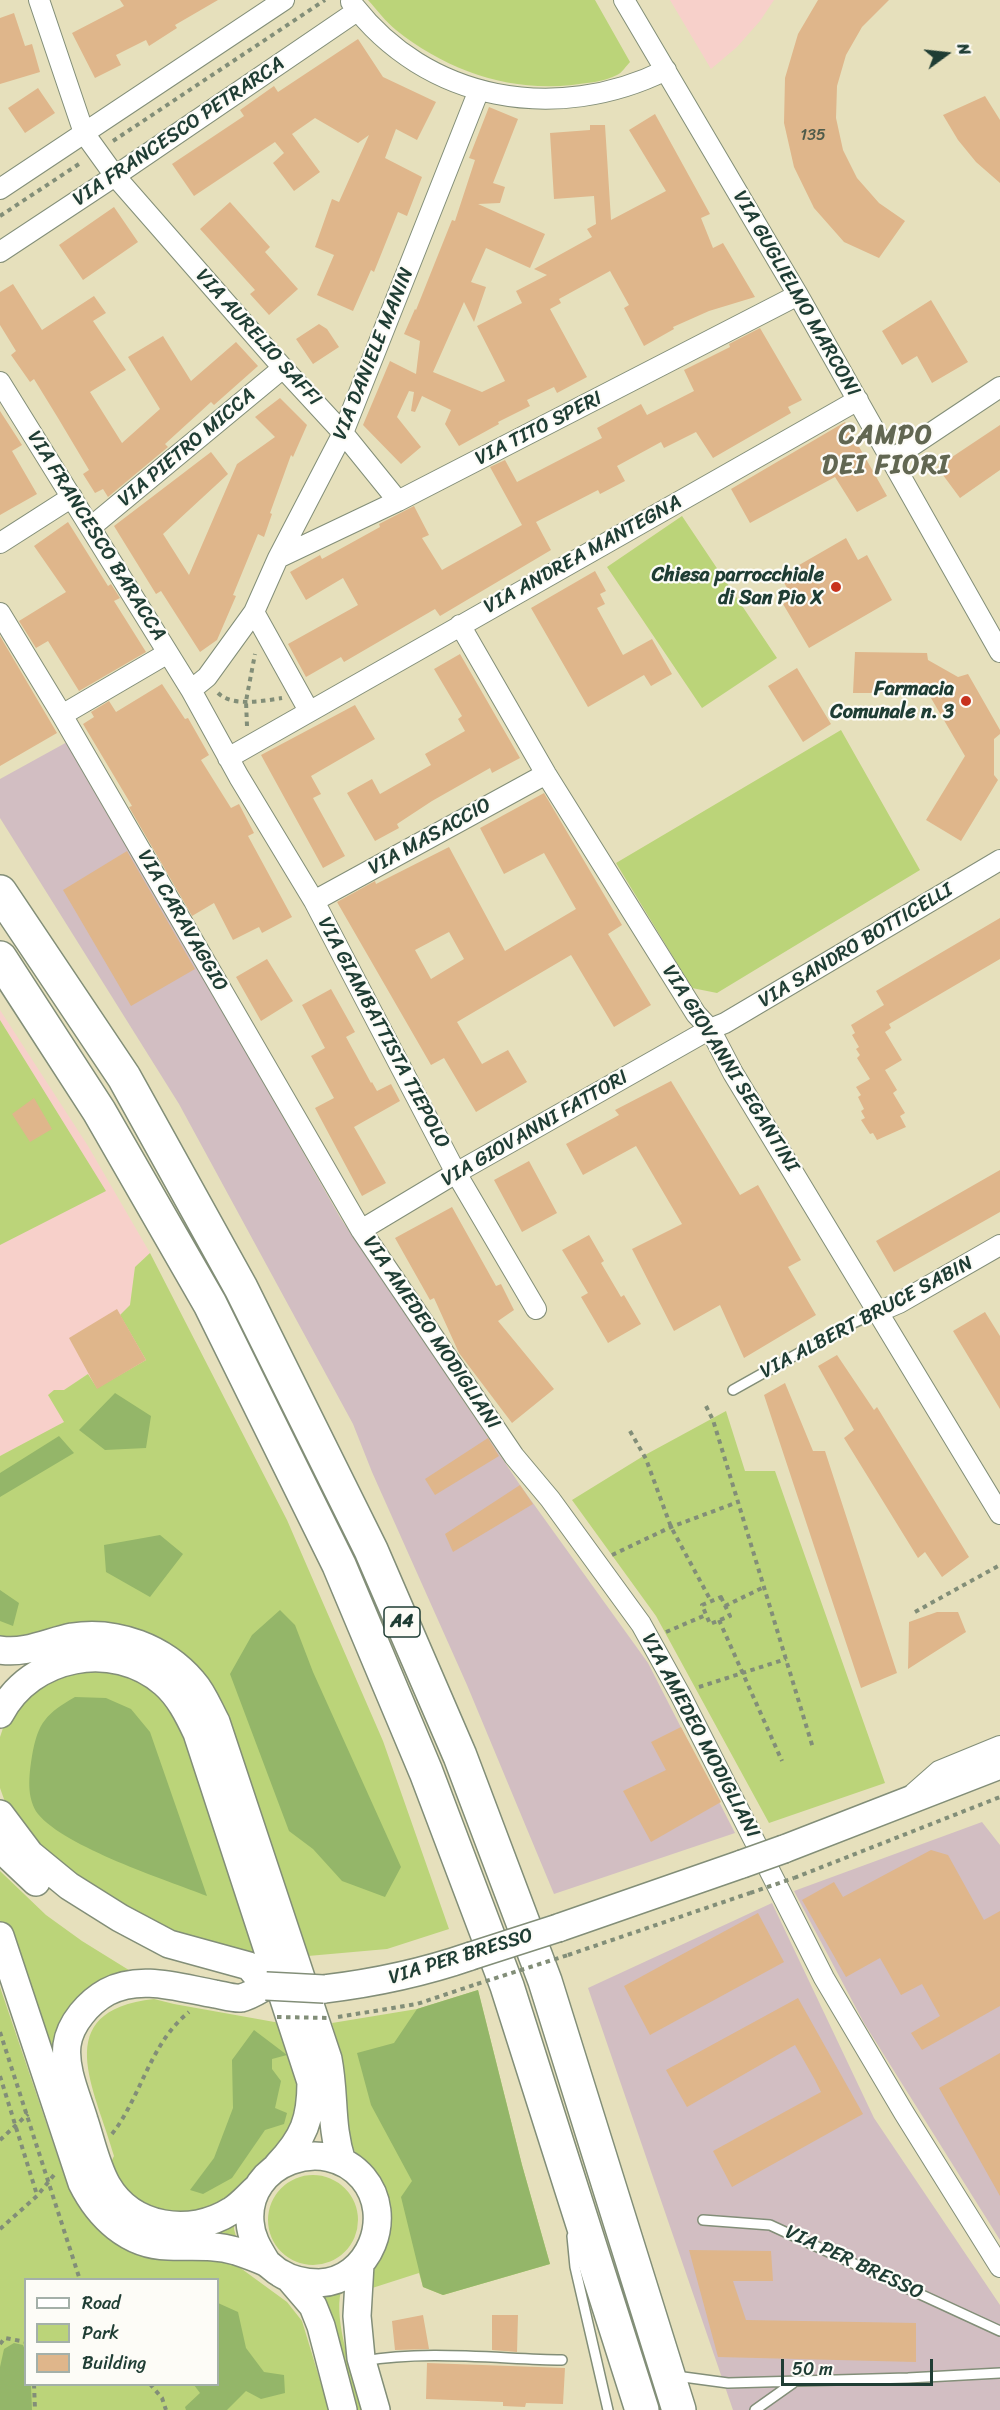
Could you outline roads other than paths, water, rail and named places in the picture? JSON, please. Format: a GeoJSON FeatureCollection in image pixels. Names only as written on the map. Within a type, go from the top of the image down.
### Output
{"type":"FeatureCollection","features":[{"type":"Feature","properties":{"kind":"highway","name":"A4"},"geometry":{"type":"LineString","coordinates":[[0,892],[129,1087],[241,1288],[371,1550],[460,1756],[545,1981],[679,2410]]}},
{"type":"Feature","properties":{"kind":"highway","name":"A4"},"geometry":{"type":"LineString","coordinates":[[0,958],[99,1111],[210,1304],[339,1565],[426,1772],[507,1986],[642,2410]]}},
{"type":"Feature","properties":{"kind":"street","name":"VIA AURELIO SAFFI"},"geometry":{"type":"LineString","coordinates":[[39,0],[84,133],[97,152],[115,176],[283,368],[344,433],[398,501]]}},
{"type":"Feature","properties":{"kind":"street"},"geometry":{"type":"LineString","coordinates":[[0,189],[284,0]]}},
{"type":"Feature","properties":{"kind":"street","name":"VIA GUGLIELMO MARCONI"},"geometry":{"type":"LineString","coordinates":[[624,0],[798,295],[1000,652]]}},
{"type":"Feature","properties":{"kind":"street"},"geometry":{"type":"LineString","coordinates":[[353,5],[386,40],[411,59],[439,75],[479,90],[536,100],[563,99],[623,88],[666,70]]}},
{"type":"Feature","properties":{"kind":"street","name":"VIA FRANCESCO PETRARCA"},"geometry":{"type":"LineString","coordinates":[[0,252],[115,176],[353,5]]}},
{"type":"Feature","properties":{"kind":"street","name":"VIA DANIELE MANIN"},"geometry":{"type":"LineString","coordinates":[[191,690],[207,677],[254,612],[278,558],[344,433],[479,90]]}},
{"type":"Feature","properties":{"kind":"street","name":"VIA TITO SPERI"},"geometry":{"type":"LineString","coordinates":[[278,558],[398,501],[798,295]]}},
{"type":"Feature","properties":{"kind":"street","name":"VIA PIETRO MICCA"},"geometry":{"type":"LineString","coordinates":[[91,527],[283,368]]}},
{"type":"Feature","properties":{"kind":"street","name":"VIA FRANCESCO BARACCA"},"geometry":{"type":"LineString","coordinates":[[0,382],[191,690],[228,758]]}},
{"type":"Feature","properties":{"kind":"street"},"geometry":{"type":"LineString","coordinates":[[892,459],[1000,387]]}},
{"type":"Feature","properties":{"kind":"street","name":"VIA ANDREA MANTEGNA"},"geometry":{"type":"LineString","coordinates":[[228,758],[858,400]]}},
{"type":"Feature","properties":{"kind":"street"},"geometry":{"type":"LineString","coordinates":[[0,543],[72,497]]}},
{"type":"Feature","properties":{"kind":"street"},"geometry":{"type":"LineString","coordinates":[[254,612],[309,711]]}},
{"type":"Feature","properties":{"kind":"street","name":"VIA CARAVAGGIO"},"geometry":{"type":"LineString","coordinates":[[0,613],[62,715],[361,1230]]}},
{"type":"Feature","properties":{"kind":"street","name":"VIA GIOVANNI SEGANTINI"},"geometry":{"type":"LineString","coordinates":[[460,625],[546,774],[696,1014],[710,1029],[733,1073],[1000,1514]]}},
{"type":"Feature","properties":{"kind":"street"},"geometry":{"type":"LineString","coordinates":[[62,715],[168,653]]}},
{"type":"Feature","properties":{"kind":"street","name":"VIA GIAMBATTISTA TIEPOLO"},"geometry":{"type":"LineString","coordinates":[[228,758],[314,901],[456,1173],[536,1309]]}},
{"type":"Feature","properties":{"kind":"street","name":"VIA MASACCIO"},"geometry":{"type":"LineString","coordinates":[[314,901],[546,774]]}},
{"type":"Feature","properties":{"kind":"street","name":"VIA SANDRO BOTTICELLI"},"geometry":{"type":"LineString","coordinates":[[710,1029],[725,1023],[1000,860]]}},
{"type":"Feature","properties":{"kind":"street","name":"VIA GIOVANNI FATTORI"},"geometry":{"type":"LineString","coordinates":[[361,1230],[456,1173],[710,1029]]}},
{"type":"Feature","properties":{"kind":"street","name":"VIA AMEDEO MODIGLIANI"},"geometry":{"type":"LineString","coordinates":[[361,1230],[514,1456],[550,1499],[641,1624],[681,1696],[824,1978],[904,2113],[1000,2267]]}},
{"type":"Feature","properties":{"kind":"street","name":"VIA ALBERT BRUCE SABIN"},"geometry":{"type":"LineString","coordinates":[[878,1312],[899,1303],[1000,1245]]}},
{"type":"Feature","properties":{"kind":"street"},"geometry":{"type":"LineString","coordinates":[[0,1650],[21,1650],[72,1637],[111,1637],[138,1643],[157,1651],[195,1683],[216,1722],[328,2059],[333,2091],[334,2134],[342,2162]]}},
{"type":"Feature","properties":{"kind":"street"},"geometry":{"type":"LineString","coordinates":[[0,1714],[16,1691],[34,1676],[51,1666],[95,1656],[132,1663],[165,1683],[184,1707],[197,1733],[311,2082],[311,2103],[306,2126],[300,2139],[258,2187],[231,2211],[205,2223],[180,2226],[157,2224],[135,2214],[119,2202],[106,2184],[94,2152],[70,2077],[67,2045],[80,2016],[108,1991],[127,1985],[147,1982],[240,1998],[266,1986],[249,1966],[169,1944],[120,1918],[69,1886],[30,1854],[0,1814]]}},
{"type":"Feature","properties":{"kind":"street","name":"VIA PER BRESSO"},"geometry":{"type":"LineString","coordinates":[[903,1802],[939,1771],[1000,1746]]}},
{"type":"Feature","properties":{"kind":"street","name":"VIA PER BRESSO"},"geometry":{"type":"LineString","coordinates":[[0,1848],[34,1881],[73,1911],[120,1938],[196,1971],[266,1986],[324,1989],[363,1984],[431,1970],[558,1928],[784,1849],[1000,1765]]}},
{"type":"Feature","properties":{"kind":"street"},"geometry":{"type":"LineString","coordinates":[[0,1936],[74,2162],[92,2203],[128,2236],[148,2244],[215,2246],[236,2251],[267,2263],[289,2278],[313,2306],[321,2326],[343,2410]]}},
{"type":"Feature","properties":{"kind":"street"},"geometry":{"type":"LineString","coordinates":[[276,2167],[302,2156],[328,2157],[342,2162],[363,2178],[371,2191],[378,2221],[376,2236],[369,2251],[360,2264],[350,2272],[332,2281],[308,2283],[289,2278]]}},
{"type":"Feature","properties":{"kind":"street"},"geometry":{"type":"LineString","coordinates":[[258,2187],[251,2206],[250,2222],[255,2245],[267,2263]]}},
{"type":"Feature","properties":{"kind":"street"},"geometry":{"type":"LineString","coordinates":[[360,2264],[357,2316],[362,2361],[376,2410]]}},
{"type":"Feature","properties":{"kind":"lane","name":"VIA ALBERT BRUCE SABIN"},"geometry":{"type":"LineString","coordinates":[[733,1390],[849,1325],[878,1312]]}},
{"type":"Feature","properties":{"kind":"lane"},"geometry":{"type":"LineString","coordinates":[[571,2183],[571,2232],[575,2266],[608,2410]]}},
{"type":"Feature","properties":{"kind":"lane","name":"VIA PER BRESSO"},"geometry":{"type":"LineString","coordinates":[[702,2220],[770,2225],[1000,2331]]}},
{"type":"Feature","properties":{"kind":"lane"},"geometry":{"type":"LineString","coordinates":[[362,2361],[385,2357],[562,2360]]}},
{"type":"Feature","properties":{"kind":"lane"},"geometry":{"type":"LineString","coordinates":[[668,2375],[728,2383],[1000,2373]]}},
{"type":"Feature","properties":{"kind":"lane"},"geometry":{"type":"LineString","coordinates":[[755,2410],[795,2381]]}},
{"type":"Feature","properties":{"kind":"place","name":"Chiesa parrocchiale di San Pio X"},"geometry":{"type":"Point","coordinates":[836,587]}},
{"type":"Feature","properties":{"kind":"place","name":"Farmacia Comunale n. 3"},"geometry":{"type":"Point","coordinates":[966,701]}},
{"type":"Feature","properties":{"kind":"district","name":"CAMPO DEI FIORI"},"geometry":{"type":"Point","coordinates":[886,451]}}]}
